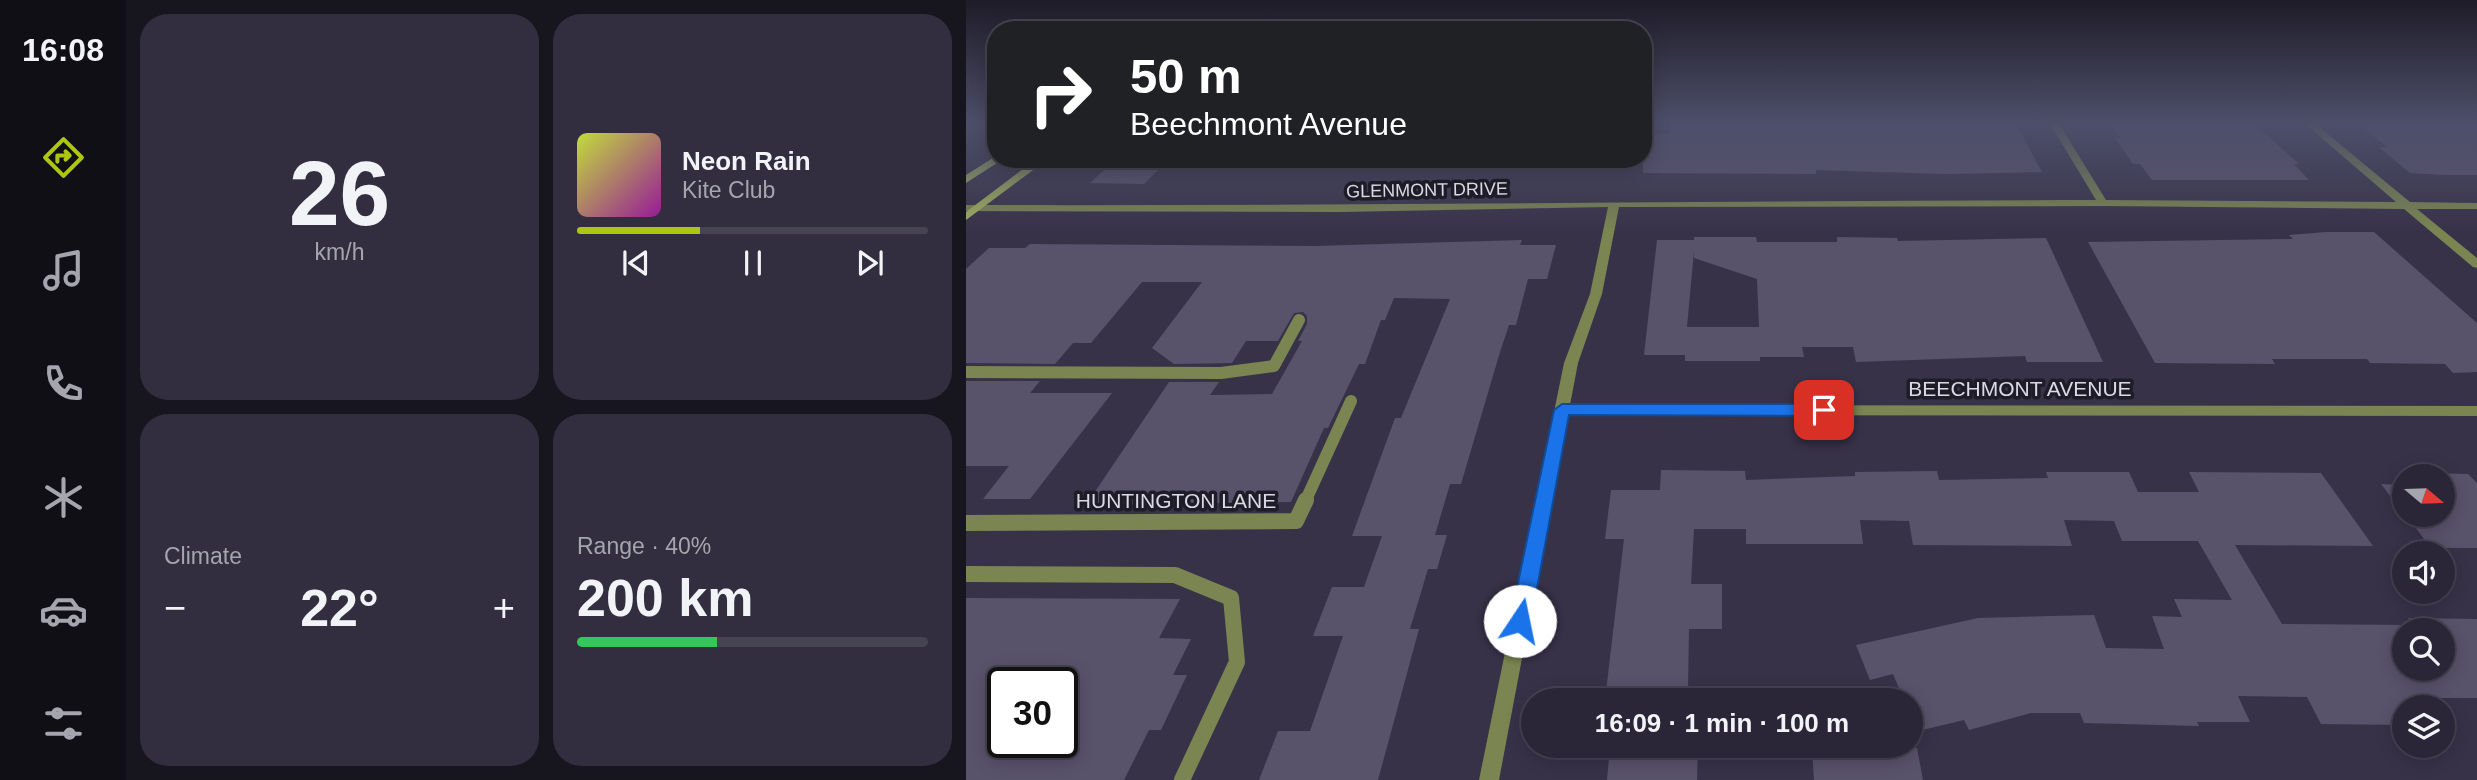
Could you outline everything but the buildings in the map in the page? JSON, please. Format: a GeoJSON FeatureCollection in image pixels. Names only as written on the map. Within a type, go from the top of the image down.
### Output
{"type":"FeatureCollection","features":[{"type":"Feature","properties":{"kind":"main road"},"geometry":{"type":"LineString","coordinates":[[966,180],[987,165]]}},
{"type":"Feature","properties":{"kind":"main road"},"geometry":{"type":"LineString","coordinates":[[966,217],[972,208],[1030,168]]}},
{"type":"Feature","properties":{"kind":"street"},"geometry":{"type":"LineString","coordinates":[[2075,158],[2103,203]]}},
{"type":"Feature","properties":{"kind":"street"},"geometry":{"type":"LineString","coordinates":[[2352,158],[2477,264]]}},
{"type":"Feature","properties":{"kind":"street","name":"GLENMONT DRIVE"},"geometry":{"type":"LineString","coordinates":[[972,208],[1339,209],[1614,204],[2103,203],[2477,206]]}},
{"type":"Feature","properties":{"kind":"street"},"geometry":{"type":"LineString","coordinates":[[1489,780],[1571,363],[1596,294],[1614,204]]}},
{"type":"Feature","properties":{"kind":"street","name":"BEECHMONT AVENUE"},"geometry":{"type":"LineString","coordinates":[[1562,410],[2477,411]]}},
{"type":"Feature","properties":{"kind":"lane"},"geometry":{"type":"LineString","coordinates":[[966,372],[1221,373],[1274,366],[1299,320]]}},
{"type":"Feature","properties":{"kind":"lane","name":"HUNTINGTON LANE"},"geometry":{"type":"LineString","coordinates":[[966,523],[1296,521],[1351,401]]}},
{"type":"Feature","properties":{"kind":"lane"},"geometry":{"type":"LineString","coordinates":[[966,574],[1175,575],[1231,598],[1237,662],[1182,780]]}},
{"type":"Feature","properties":{"kind":"route"},"geometry":{"type":"LineString","coordinates":[[1520,621],[1562,410],[1824,410]]}}]}
